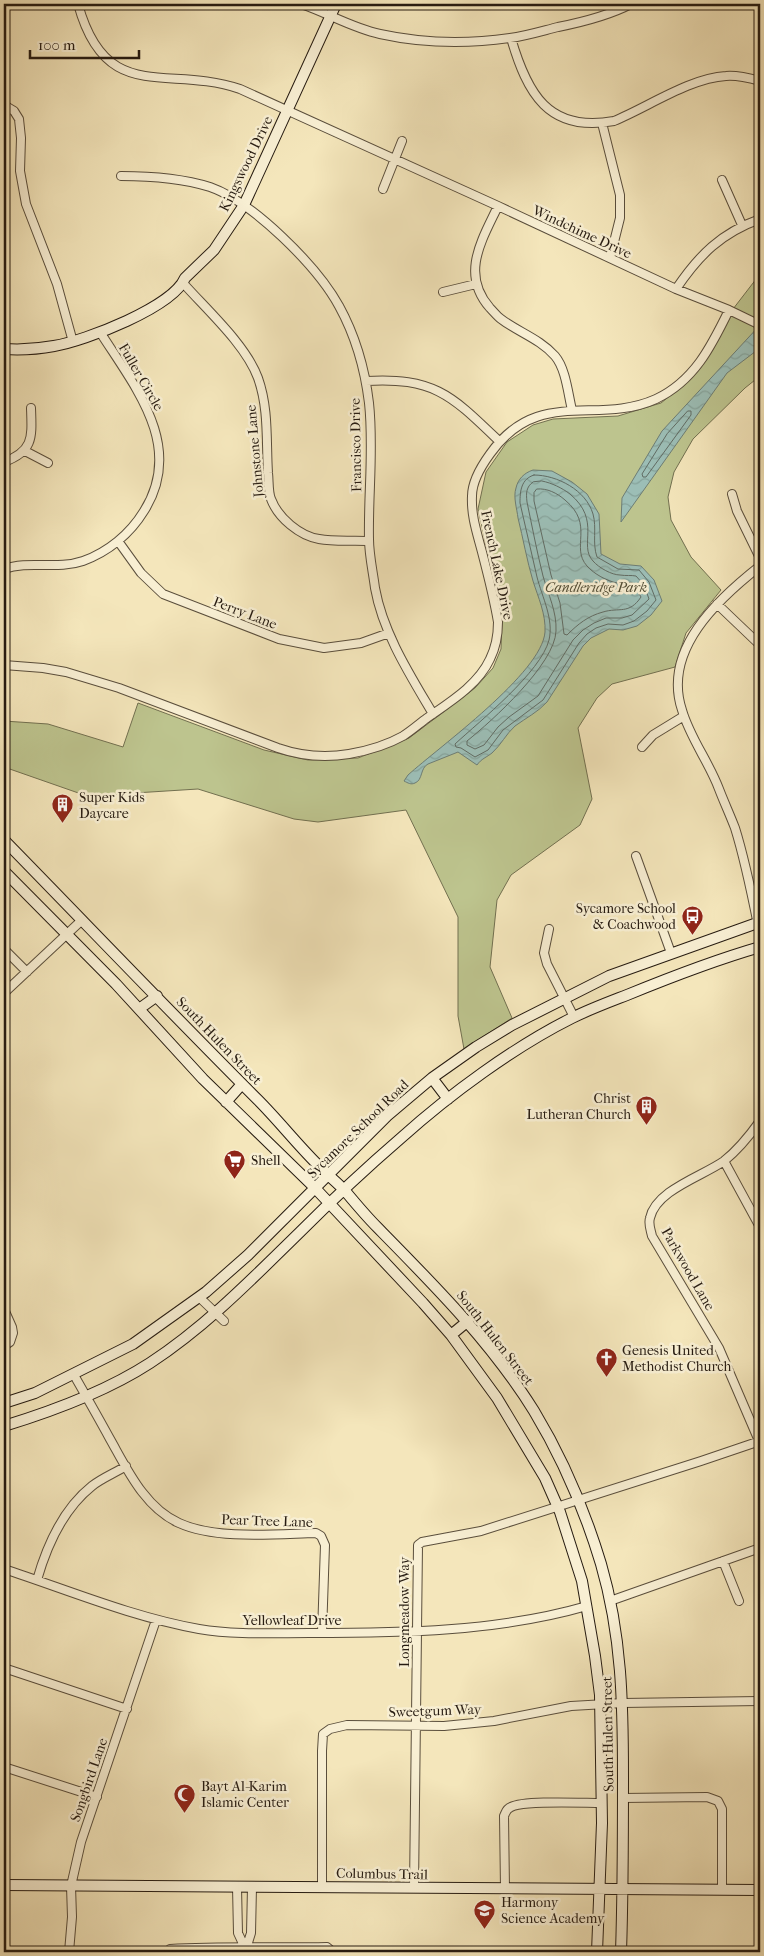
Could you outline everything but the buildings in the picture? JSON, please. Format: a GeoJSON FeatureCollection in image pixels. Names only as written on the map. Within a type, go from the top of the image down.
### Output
{"type":"FeatureCollection","features":[{"type":"Feature","properties":{"kind":"main road","name":"Kingswood Drive"},"geometry":{"type":"LineString","coordinates":[[4,349],[47,347],[73,342],[137,316],[159,304],[183,283],[221,242],[244,205],[336,4]]}},
{"type":"Feature","properties":{"kind":"main road","name":"South Hulen Street"},"geometry":{"type":"LineString","coordinates":[[4,840],[242,1084],[468,1321],[533,1410],[571,1480],[579,1501],[601,1564],[619,1649],[623,1702],[622,1952]]}},
{"type":"Feature","properties":{"kind":"main road","name":"South Hulen Street"},"geometry":{"type":"LineString","coordinates":[[4,871],[139,1009],[226,1102],[315,1188],[451,1335],[513,1423],[545,1478],[558,1506],[582,1582],[596,1656],[600,1704],[602,1823],[597,1952]]}},
{"type":"Feature","properties":{"kind":"main road","name":"Sycamore School Road"},"geometry":{"type":"LineString","coordinates":[[4,1403],[35,1393],[133,1344],[199,1298],[248,1255],[387,1116],[432,1078],[512,1025],[618,973],[759,922]]}},
{"type":"Feature","properties":{"kind":"main road"},"geometry":{"type":"LineString","coordinates":[[4,1426],[35,1416],[141,1374],[150,1363],[233,1298],[329,1203],[401,1137],[448,1099],[532,1040],[574,1017],[721,959],[760,947]]}},
{"type":"Feature","properties":{"kind":"main road"},"geometry":{"type":"LineString","coordinates":[[139,1009],[157,996]]}},
{"type":"Feature","properties":{"kind":"main road"},"geometry":{"type":"LineString","coordinates":[[432,1078],[448,1099]]}},
{"type":"Feature","properties":{"kind":"main road"},"geometry":{"type":"LineString","coordinates":[[226,1102],[242,1084]]}},
{"type":"Feature","properties":{"kind":"main road"},"geometry":{"type":"LineString","coordinates":[[451,1335],[468,1321]]}},
{"type":"Feature","properties":{"kind":"main road","name":"Columbus Trail"},"geometry":{"type":"LineString","coordinates":[[4,1885],[760,1890]]}},
{"type":"Feature","properties":{"kind":"street"},"geometry":{"type":"LineString","coordinates":[[4,4],[17,4]]}},
{"type":"Feature","properties":{"kind":"street","name":"Windchime Drive"},"geometry":{"type":"LineString","coordinates":[[78,4],[84,24],[99,51],[120,68],[150,77],[229,85],[498,206],[676,289],[729,310],[760,325]]}},
{"type":"Feature","properties":{"kind":"street"},"geometry":{"type":"LineString","coordinates":[[301,4],[358,28],[408,39],[481,41],[511,38],[607,15],[631,4]]}},
{"type":"Feature","properties":{"kind":"street"},"geometry":{"type":"LineString","coordinates":[[511,38],[520,70],[528,85],[545,105],[560,117],[572,121],[602,123],[614,121],[695,83],[710,79],[726,76],[747,77],[760,81]]}},
{"type":"Feature","properties":{"kind":"street"},"geometry":{"type":"LineString","coordinates":[[4,105],[14,111],[19,119],[21,138],[20,171],[26,204],[57,284],[73,342]]}},
{"type":"Feature","properties":{"kind":"street"},"geometry":{"type":"LineString","coordinates":[[602,123],[620,195],[620,218],[610,258]]}},
{"type":"Feature","properties":{"kind":"street"},"geometry":{"type":"LineString","coordinates":[[383,189],[402,141]]}},
{"type":"Feature","properties":{"kind":"street","name":"Francisco Drive"},"geometry":{"type":"LineString","coordinates":[[121,176],[152,176],[185,180],[212,188],[232,197],[283,237],[339,306],[366,381],[371,432],[369,540],[375,589],[389,633],[433,714]]}},
{"type":"Feature","properties":{"kind":"street"},"geometry":{"type":"LineString","coordinates":[[722,180],[742,226]]}},
{"type":"Feature","properties":{"kind":"street"},"geometry":{"type":"LineString","coordinates":[[498,206],[478,250],[475,267],[476,284],[482,298],[500,318],[536,340],[555,356],[561,367],[572,410]]}},
{"type":"Feature","properties":{"kind":"street"},"geometry":{"type":"LineString","coordinates":[[676,289],[699,257],[725,235],[760,219]]}},
{"type":"Feature","properties":{"kind":"street","name":"Johnstone Lane"},"geometry":{"type":"LineString","coordinates":[[183,283],[234,339],[257,376],[266,411],[270,499],[279,513],[304,534],[318,539],[369,540]]}},
{"type":"Feature","properties":{"kind":"street"},"geometry":{"type":"LineString","coordinates":[[443,292],[476,284]]}},
{"type":"Feature","properties":{"kind":"street","name":"French Lake Drive"},"geometry":{"type":"LineString","coordinates":[[4,666],[43,668],[66,672],[119,688],[299,755],[333,756],[350,754],[374,748],[403,736],[473,683],[490,661],[494,650],[498,634],[498,622],[472,515],[472,493],[478,474],[499,441],[534,418],[548,413],[625,408],[657,398],[674,388],[700,364],[710,349],[729,310]]}},
{"type":"Feature","properties":{"kind":"street","name":"Fuller Circle"},"geometry":{"type":"LineString","coordinates":[[4,569],[24,565],[81,562],[108,549],[138,520],[149,502],[158,480],[160,458],[158,441],[145,406],[139,392],[100,332]]}},
{"type":"Feature","properties":{"kind":"street"},"geometry":{"type":"LineString","coordinates":[[366,381],[386,380],[419,384],[444,393],[460,404],[499,441]]}},
{"type":"Feature","properties":{"kind":"street"},"geometry":{"type":"LineString","coordinates":[[4,462],[16,458],[25,451],[30,440],[31,408]]}},
{"type":"Feature","properties":{"kind":"street"},"geometry":{"type":"LineString","coordinates":[[25,451],[48,463]]}},
{"type":"Feature","properties":{"kind":"street"},"geometry":{"type":"LineString","coordinates":[[732,494],[737,511],[760,558]]}},
{"type":"Feature","properties":{"kind":"street","name":"Perry Lane"},"geometry":{"type":"LineString","coordinates":[[118,541],[141,573],[164,594],[279,640],[324,648],[361,643],[389,633]]}},
{"type":"Feature","properties":{"kind":"street"},"geometry":{"type":"LineString","coordinates":[[760,566],[734,586],[700,624],[689,641],[679,672],[679,692],[684,716],[718,785],[735,828],[759,922],[760,936]]}},
{"type":"Feature","properties":{"kind":"street"},"geometry":{"type":"LineString","coordinates":[[717,604],[760,645]]}},
{"type":"Feature","properties":{"kind":"street"},"geometry":{"type":"LineString","coordinates":[[642,747],[652,735],[684,716]]}},
{"type":"Feature","properties":{"kind":"street"},"geometry":{"type":"LineString","coordinates":[[636,856],[671,953]]}},
{"type":"Feature","properties":{"kind":"street"},"geometry":{"type":"LineString","coordinates":[[4,993],[82,920]]}},
{"type":"Feature","properties":{"kind":"street"},"geometry":{"type":"LineString","coordinates":[[549,929],[544,953],[547,964],[574,1017]]}},
{"type":"Feature","properties":{"kind":"street"},"geometry":{"type":"LineString","coordinates":[[4,949],[27,972]]}},
{"type":"Feature","properties":{"kind":"street","name":"Parkwood Lane"},"geometry":{"type":"LineString","coordinates":[[760,1121],[724,1161],[664,1196],[655,1205],[650,1218],[652,1236],[719,1348],[760,1441]]}},
{"type":"Feature","properties":{"kind":"street"},"geometry":{"type":"LineString","coordinates":[[724,1161],[760,1227]]}},
{"type":"Feature","properties":{"kind":"street"},"geometry":{"type":"LineString","coordinates":[[199,1298],[224,1321]]}},
{"type":"Feature","properties":{"kind":"street"},"geometry":{"type":"LineString","coordinates":[[4,1309],[12,1327],[12,1339],[4,1346]]}},
{"type":"Feature","properties":{"kind":"street","name":"Pear Tree Lane"},"geometry":{"type":"LineString","coordinates":[[74,1375],[132,1477],[157,1508],[180,1524],[236,1535],[316,1533],[321,1536],[325,1545],[322,1633]]}},
{"type":"Feature","properties":{"kind":"street","name":"Longmeadow Way"},"geometry":{"type":"LineString","coordinates":[[414,1888],[418,1545],[422,1542],[481,1531],[579,1501],[760,1441]]}},
{"type":"Feature","properties":{"kind":"street"},"geometry":{"type":"LineString","coordinates":[[37,1580],[55,1534],[69,1509],[93,1485],[126,1466]]}},
{"type":"Feature","properties":{"kind":"street"},"geometry":{"type":"LineString","coordinates":[[610,1601],[760,1548]]}},
{"type":"Feature","properties":{"kind":"street"},"geometry":{"type":"LineString","coordinates":[[723,1561],[739,1600]]}},
{"type":"Feature","properties":{"kind":"street","name":"Yellowleaf Drive"},"geometry":{"type":"LineString","coordinates":[[4,1569],[156,1620],[217,1631],[322,1633],[416,1631],[500,1624],[565,1612],[586,1606]]}},
{"type":"Feature","properties":{"kind":"street","name":"Songbird Lane"},"geometry":{"type":"LineString","coordinates":[[69,1952],[72,1917],[71,1886],[81,1842],[156,1620]]}},
{"type":"Feature","properties":{"kind":"street"},"geometry":{"type":"LineString","coordinates":[[4,1668],[127,1709]]}},
{"type":"Feature","properties":{"kind":"street","name":"Sweetgum Way"},"geometry":{"type":"LineString","coordinates":[[322,1887],[323,1734],[330,1729],[347,1725],[464,1725],[546,1710],[623,1702],[760,1701]]}},
{"type":"Feature","properties":{"kind":"street"},"geometry":{"type":"LineString","coordinates":[[4,1767],[97,1797]]}},
{"type":"Feature","properties":{"kind":"street"},"geometry":{"type":"LineString","coordinates":[[623,1798],[707,1797],[718,1801],[722,1809],[722,1890]]}},
{"type":"Feature","properties":{"kind":"street"},"geometry":{"type":"LineString","coordinates":[[505,1889],[504,1816],[507,1810],[513,1806],[528,1804],[601,1803]]}},
{"type":"Feature","properties":{"kind":"street"},"geometry":{"type":"LineString","coordinates":[[237,1887],[238,1933],[245,1950]]}},
{"type":"Feature","properties":{"kind":"street"},"geometry":{"type":"LineString","coordinates":[[245,1950],[251,1933],[252,1887]]}},
{"type":"Feature","properties":{"kind":"street"},"geometry":{"type":"LineString","coordinates":[[170,1949],[209,1947],[245,1950],[326,1947],[333,1952]]}},
{"type":"Feature","properties":{"kind":"green space","name":"Candleridge Park"},"geometry":{"type":"Polygon","coordinates":[[[760,274],[760,376],[745,388],[693,439],[674,472],[668,497],[671,520],[691,557],[721,590],[686,633],[675,667],[612,684],[597,698],[578,728],[592,799],[580,825],[511,875],[497,900],[490,967],[512,1018],[464,1049],[458,1016],[458,917],[406,810],[318,822],[294,819],[198,789],[87,796],[4,767],[4,721],[48,724],[123,747],[138,703],[264,750],[308,760],[358,758],[409,738],[475,688],[493,668],[501,649],[502,614],[478,509],[486,472],[507,442],[533,425],[553,419],[618,416],[661,403],[693,377],[723,322],[760,274]]]}},
{"type":"Feature","properties":{"kind":"water"},"geometry":{"type":"Polygon","coordinates":[[[760,325],[760,348],[727,373],[621,522],[622,498],[662,431],[760,325]]]}},
{"type":"Feature","properties":{"kind":"water"},"geometry":{"type":"Polygon","coordinates":[[[533,470],[552,471],[572,482],[587,494],[599,514],[601,554],[620,564],[641,566],[654,580],[662,601],[651,615],[637,626],[623,630],[609,629],[591,638],[583,646],[547,702],[515,726],[495,750],[477,765],[458,752],[428,764],[425,766],[418,781],[412,784],[408,783],[404,781],[408,775],[509,688],[527,668],[540,649],[545,632],[544,619],[529,566],[518,518],[515,495],[520,479],[533,470]]]}},
{"type":"Feature","properties":{"kind":"place","name":"Super Kids Daycare"},"geometry":{"type":"Point","coordinates":[63,824]}},
{"type":"Feature","properties":{"kind":"place","name":"Sycamore School & Coachwood"},"geometry":{"type":"Point","coordinates":[692,935]}},
{"type":"Feature","properties":{"kind":"place","name":"Christ Lutheran Church"},"geometry":{"type":"Point","coordinates":[647,1125]}},
{"type":"Feature","properties":{"kind":"place","name":"Shell"},"geometry":{"type":"Point","coordinates":[235,1179]}},
{"type":"Feature","properties":{"kind":"place","name":"Genesis United Methodist Church"},"geometry":{"type":"Point","coordinates":[606,1377]}},
{"type":"Feature","properties":{"kind":"place","name":"Bayt Al-Karim Islamic Center"},"geometry":{"type":"Point","coordinates":[185,1813]}},
{"type":"Feature","properties":{"kind":"place","name":"Harmony Science Academy"},"geometry":{"type":"Point","coordinates":[485,1929]}}]}
